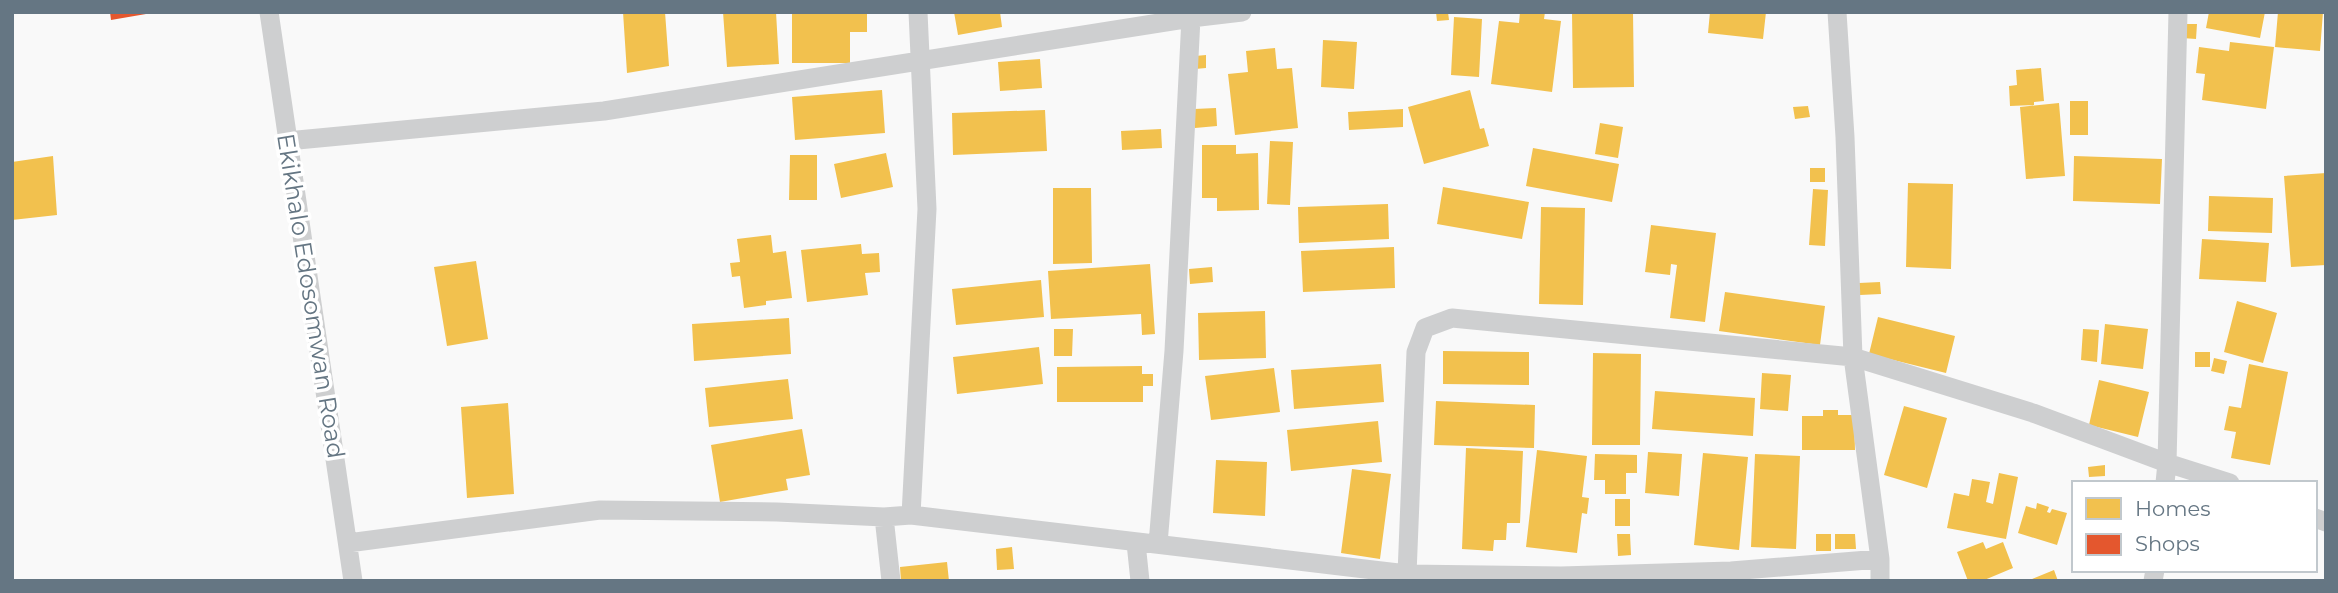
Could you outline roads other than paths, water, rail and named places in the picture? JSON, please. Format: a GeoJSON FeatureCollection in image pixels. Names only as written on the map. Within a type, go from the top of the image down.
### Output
{"type":"FeatureCollection","features":[{"type":"Feature","properties":{"kind":"street","name":"Ekikhalo Edosomwan Road"},"geometry":{"type":"LineString","coordinates":[[269,12],[353,581]]}},
{"type":"Feature","properties":{"kind":"street"},"geometry":{"type":"LineString","coordinates":[[911,515],[927,209],[918,12]]}},
{"type":"Feature","properties":{"kind":"street"},"geometry":{"type":"LineString","coordinates":[[287,141],[604,111],[1242,12]]}},
{"type":"Feature","properties":{"kind":"street"},"geometry":{"type":"LineString","coordinates":[[1837,12],[1845,137],[1853,357],[1880,559],[1880,581]]}},
{"type":"Feature","properties":{"kind":"street"},"geometry":{"type":"LineString","coordinates":[[2166,473],[2178,12]]}},
{"type":"Feature","properties":{"kind":"street"},"geometry":{"type":"LineString","coordinates":[[1158,544],[1174,351],[1191,18]]}},
{"type":"Feature","properties":{"kind":"street"},"geometry":{"type":"LineString","coordinates":[[1407,574],[1416,352],[1426,328],[1452,318],[1853,357],[2033,413],[2166,473],[2217,481]]}},
{"type":"Feature","properties":{"kind":"street"},"geometry":{"type":"LineString","coordinates":[[348,543],[600,510],[777,512],[884,517],[911,515],[1407,574],[1731,576],[1880,559]]}},
{"type":"Feature","properties":{"kind":"street"},"geometry":{"type":"LineString","coordinates":[[884,517],[891,581]]}},
{"type":"Feature","properties":{"kind":"street"},"geometry":{"type":"LineString","coordinates":[[1136,543],[1140,581]]}}]}
